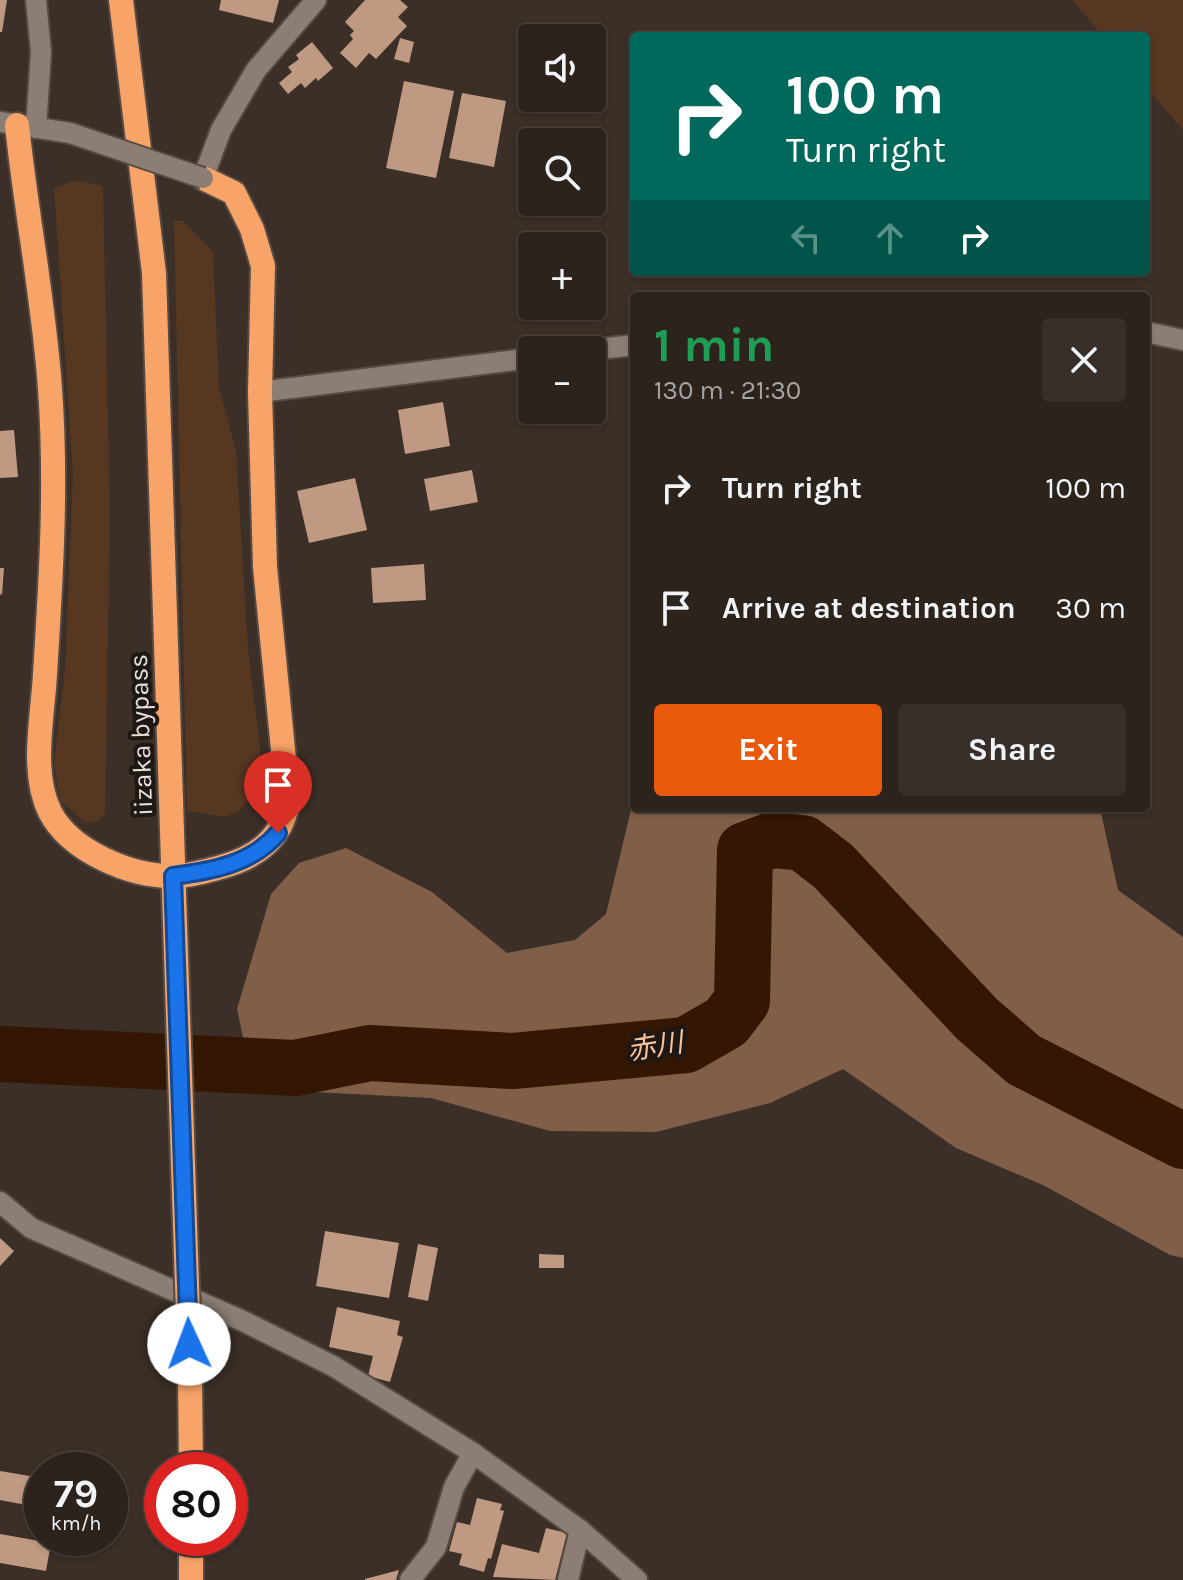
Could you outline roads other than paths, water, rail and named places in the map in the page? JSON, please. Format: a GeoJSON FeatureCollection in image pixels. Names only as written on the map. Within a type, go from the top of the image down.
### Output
{"type":"FeatureCollection","features":[{"type":"Feature","properties":{"kind":"highway","name":"iizaka bypass"},"geometry":{"type":"LineString","coordinates":[[121,0],[154,273],[191,1452]]}},
{"type":"Feature","properties":{"kind":"highway"},"geometry":{"type":"LineString","coordinates":[[18,125],[50,388],[54,522],[40,756],[45,798],[57,824],[90,851],[128,868],[173,876],[202,872],[249,856],[268,845],[285,821],[288,800],[265,567],[260,392],[263,266],[252,229],[234,193],[203,178]]}},
{"type":"Feature","properties":{"kind":"highway"},"geometry":{"type":"LineString","coordinates":[[191,1556],[191,1580]]}},
{"type":"Feature","properties":{"kind":"street"},"geometry":{"type":"LineString","coordinates":[[36,0],[41,52],[18,125],[70,133],[203,178],[221,130],[256,70],[316,0]]}},
{"type":"Feature","properties":{"kind":"street"},"geometry":{"type":"LineString","coordinates":[[1150,333],[1183,340]]}},
{"type":"Feature","properties":{"kind":"street"},"geometry":{"type":"LineString","coordinates":[[606,348],[630,345]]}},
{"type":"Feature","properties":{"kind":"street"},"geometry":{"type":"LineString","coordinates":[[260,392],[518,360]]}},
{"type":"Feature","properties":{"kind":"street"},"geometry":{"type":"LineString","coordinates":[[0,1202],[31,1228],[243,1321],[333,1366],[473,1453],[580,1530],[637,1580]]}},
{"type":"Feature","properties":{"kind":"street"},"geometry":{"type":"LineString","coordinates":[[410,1580],[436,1547],[454,1487],[473,1453]]}},
{"type":"Feature","properties":{"kind":"street"},"geometry":{"type":"LineString","coordinates":[[568,1580],[580,1530]]}},
{"type":"Feature","properties":{"kind":"waterway","name":"赤川"},"geometry":{"type":"LineString","coordinates":[[0,1054],[295,1068],[370,1053],[513,1061],[686,1045],[726,1022],[742,1001],[745,850],[772,840],[803,843],[833,866],[977,1019],[1024,1060],[1183,1141]]}}]}
